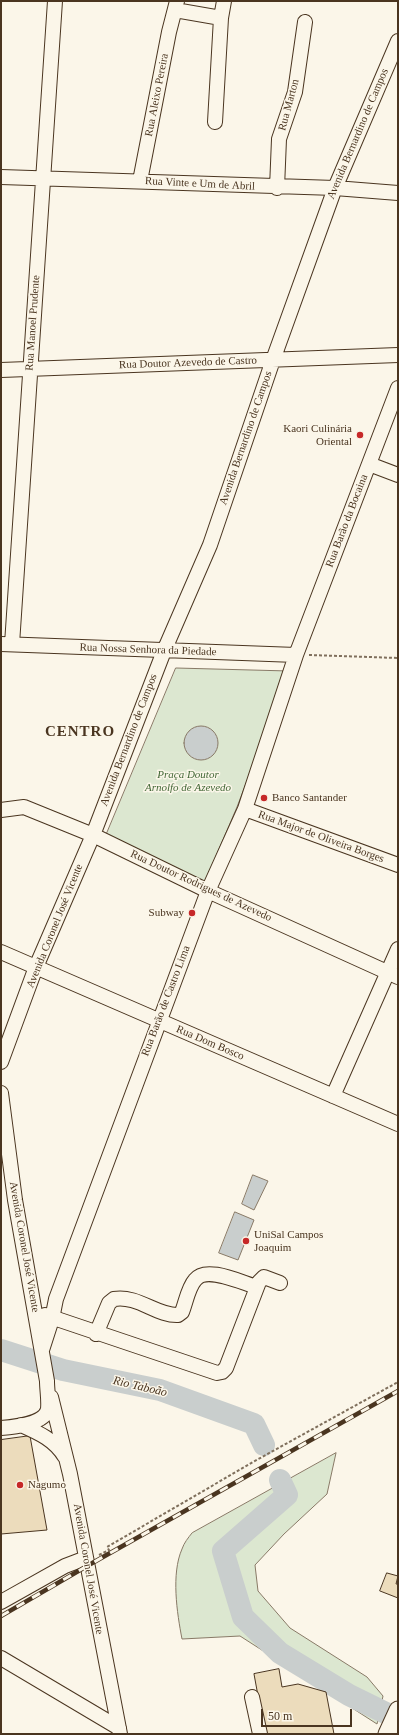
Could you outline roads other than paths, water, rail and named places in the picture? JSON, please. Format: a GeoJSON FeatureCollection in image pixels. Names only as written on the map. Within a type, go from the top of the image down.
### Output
{"type":"FeatureCollection","features":[{"type":"Feature","properties":{"kind":"main road"},"geometry":{"type":"LineString","coordinates":[[389,1731],[398,1710]]}},
{"type":"Feature","properties":{"kind":"street","name":"Rua Manoel Prudente"},"geometry":{"type":"LineString","coordinates":[[6,644],[30,369],[55,1]]}},
{"type":"Feature","properties":{"kind":"street"},"geometry":{"type":"LineString","coordinates":[[216,122],[221,18],[224,1]]}},
{"type":"Feature","properties":{"kind":"street","name":"Rua Aleixo Pereira"},"geometry":{"type":"LineString","coordinates":[[140,181],[169,32],[176,5],[221,18]]}},
{"type":"Feature","properties":{"kind":"street","name":"Rua Marton"},"geometry":{"type":"LineString","coordinates":[[276,188],[280,139],[295,92],[305,22]]}},
{"type":"Feature","properties":{"kind":"street","name":"Avenida Bernardino de Campos"},"geometry":{"type":"LineString","coordinates":[[92,835],[164,651],[210,545],[334,188],[398,41]]}},
{"type":"Feature","properties":{"kind":"street","name":"Rua Vinte e Um de Abril"},"geometry":{"type":"LineString","coordinates":[[1,177],[140,181],[276,188],[334,188],[398,193]]}},
{"type":"Feature","properties":{"kind":"street","name":"Rua Doutor Azevedo de Castro"},"geometry":{"type":"LineString","coordinates":[[1,370],[398,355]]}},
{"type":"Feature","properties":{"kind":"street","name":"Rua Barão da Bocaina"},"geometry":{"type":"LineString","coordinates":[[296,655],[369,464],[394,414],[398,388]]}},
{"type":"Feature","properties":{"kind":"street"},"geometry":{"type":"LineString","coordinates":[[369,464],[398,476]]}},
{"type":"Feature","properties":{"kind":"street","name":"Rua Nossa Senhora da Piedade"},"geometry":{"type":"LineString","coordinates":[[6,644],[296,655]]}},
{"type":"Feature","properties":{"kind":"street","name":"Rua Barão de Castro Lima"},"geometry":{"type":"LineString","coordinates":[[42,1352],[52,1319],[56,1299],[158,1020],[208,891],[245,809],[296,655]]}},
{"type":"Feature","properties":{"kind":"street","name":"Rua Doutor Rodrigues de Azevedo"},"geometry":{"type":"LineString","coordinates":[[1,810],[24,807],[92,835],[208,891],[393,975]]}},
{"type":"Feature","properties":{"kind":"street","name":"Rua Major de Oliveira Borges"},"geometry":{"type":"LineString","coordinates":[[245,809],[398,865]]}},
{"type":"Feature","properties":{"kind":"street","name":"Avenida Coronel José Vicente"},"geometry":{"type":"LineString","coordinates":[[1,1062],[36,967],[92,835]]}},
{"type":"Feature","properties":{"kind":"street"},"geometry":{"type":"LineString","coordinates":[[333,1096],[393,975],[398,949]]}},
{"type":"Feature","properties":{"kind":"street","name":"Rua Dom Bosco"},"geometry":{"type":"LineString","coordinates":[[1,952],[398,1124]]}},
{"type":"Feature","properties":{"kind":"street","name":"Avenida Coronel José Vicente"},"geometry":{"type":"LineString","coordinates":[[1,1093],[15,1200],[47,1381],[68,1462],[119,1731]]}},
{"type":"Feature","properties":{"kind":"street"},"geometry":{"type":"LineString","coordinates":[[96,1334],[109,1303],[114,1299],[131,1299],[178,1315],[182,1312],[194,1281],[197,1277],[205,1273],[220,1275],[256,1288]]}},
{"type":"Feature","properties":{"kind":"street"},"geometry":{"type":"LineString","coordinates":[[35,1307],[52,1319],[217,1373],[222,1372],[226,1368],[256,1288],[264,1277],[280,1283]]}},
{"type":"Feature","properties":{"kind":"street"},"geometry":{"type":"LineString","coordinates":[[32,1290],[49,1298],[56,1299]]}},
{"type":"Feature","properties":{"kind":"street"},"geometry":{"type":"LineString","coordinates":[[1,1428],[21,1426],[41,1419],[48,1410],[47,1381]]}},
{"type":"Feature","properties":{"kind":"street"},"geometry":{"type":"LineString","coordinates":[[21,1426],[41,1434],[60,1448],[68,1462]]}},
{"type":"Feature","properties":{"kind":"street"},"geometry":{"type":"LineString","coordinates":[[65,1566],[80,1548],[78,1535],[78,1515]]}},
{"type":"Feature","properties":{"kind":"street"},"geometry":{"type":"LineString","coordinates":[[1,1602],[65,1566],[86,1558]]}},
{"type":"Feature","properties":{"kind":"street"},"geometry":{"type":"LineString","coordinates":[[1,1658],[119,1731]]}},
{"type":"Feature","properties":{"kind":"street"},"geometry":{"type":"LineString","coordinates":[[252,1697],[260,1734]]}},
{"type":"Feature","properties":{"kind":"waterway","name":"Rio Taboão"},"geometry":{"type":"LineString","coordinates":[[1,1350],[63,1370],[160,1390],[254,1424],[264,1445]]}},
{"type":"Feature","properties":{"kind":"waterway"},"geometry":{"type":"LineString","coordinates":[[280,1480],[287,1495],[223,1551],[243,1617],[280,1653],[349,1695],[398,1719]]}},
{"type":"Feature","properties":{"kind":"railway"},"geometry":{"type":"LineString","coordinates":[[1,1616],[398,1391]]}},
{"type":"Feature","properties":{"kind":"place","name":"Kaori Culinária Oriental"},"geometry":{"type":"Point","coordinates":[360,435]}},
{"type":"Feature","properties":{"kind":"place","name":"Banco Santander"},"geometry":{"type":"Point","coordinates":[264,798]}},
{"type":"Feature","properties":{"kind":"place","name":"Subway"},"geometry":{"type":"Point","coordinates":[192,913]}},
{"type":"Feature","properties":{"kind":"place","name":"UniSal Campos Joaquim"},"geometry":{"type":"Point","coordinates":[246,1241]}},
{"type":"Feature","properties":{"kind":"place","name":"Nagumo"},"geometry":{"type":"Point","coordinates":[20,1485]}},
{"type":"Feature","properties":{"kind":"district","name":"CENTRO"},"geometry":{"type":"Point","coordinates":[80,732]}},
{"type":"Feature","properties":{"kind":"park label","name":"Praça Doutor Arnolfo de Azevedo"},"geometry":{"type":"Point","coordinates":[188,781]}}]}
